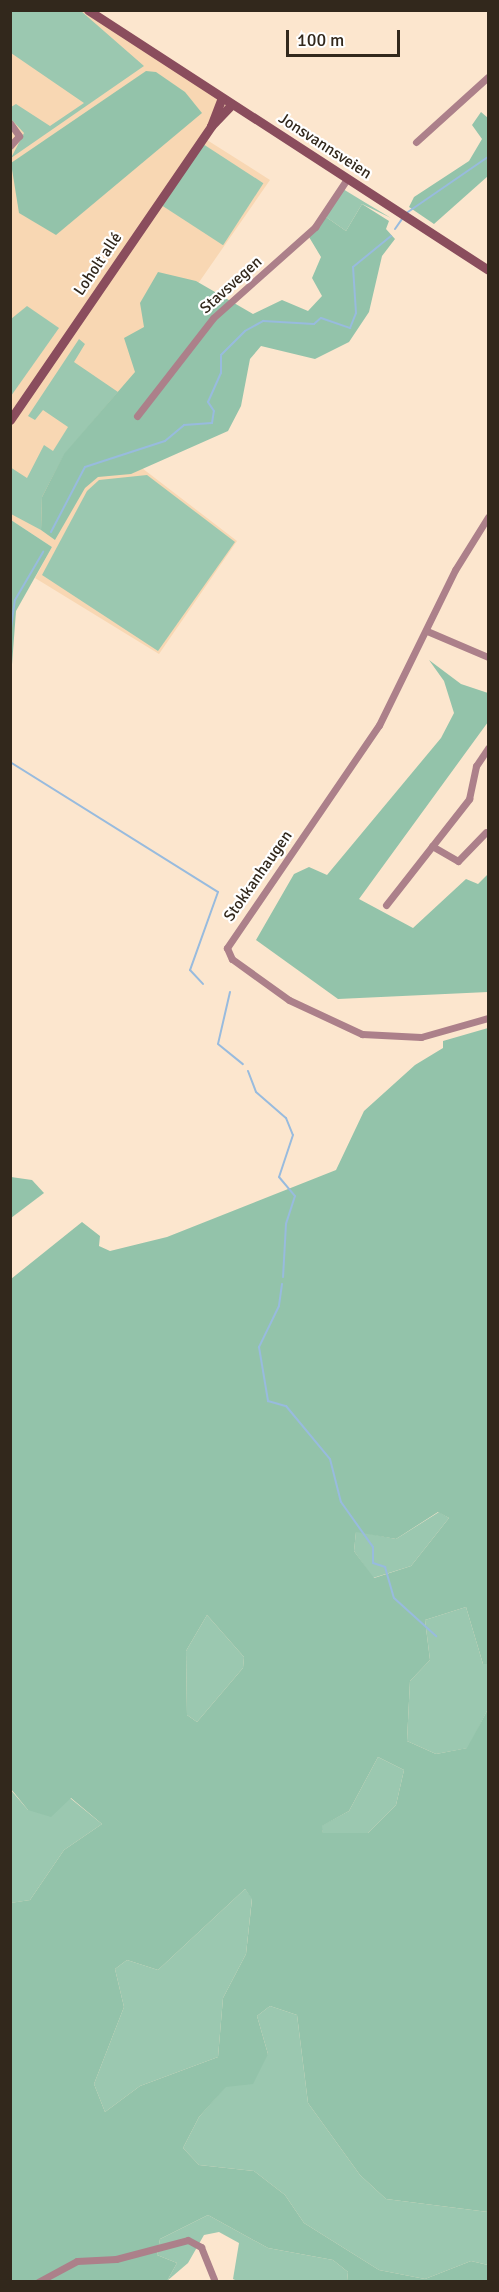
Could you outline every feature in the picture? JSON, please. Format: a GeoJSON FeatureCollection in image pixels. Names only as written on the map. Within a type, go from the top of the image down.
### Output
{"type":"FeatureCollection","features":[{"type":"Feature","properties":{"kind":"main road","name":"Jonsvannsveien"},"geometry":{"type":"LineString","coordinates":[[88,10],[489,270]]}},
{"type":"Feature","properties":{"kind":"main road","name":"Jonsvannsveien"},"geometry":{"type":"LineString","coordinates":[[99,10],[146,47]]}},
{"type":"Feature","properties":{"kind":"main road","name":"Loholt allé"},"geometry":{"type":"LineString","coordinates":[[211,126],[222,98]]}},
{"type":"Feature","properties":{"kind":"main road","name":"Loholt allé"},"geometry":{"type":"LineString","coordinates":[[10,420],[211,126],[232,104]]}},
{"type":"Feature","properties":{"kind":"street"},"geometry":{"type":"LineString","coordinates":[[416,142],[489,77]]}},
{"type":"Feature","properties":{"kind":"street"},"geometry":{"type":"LineString","coordinates":[[10,123],[19,136],[10,146]]}},
{"type":"Feature","properties":{"kind":"street","name":"Stavsvegen"},"geometry":{"type":"LineString","coordinates":[[137,416],[195,338],[315,227],[347,179]]}},
{"type":"Feature","properties":{"kind":"street","name":"Stokkanhaugen"},"geometry":{"type":"LineString","coordinates":[[489,517],[455,570],[379,725],[245,916],[227,951],[304,1010],[362,1034],[421,1037],[489,1018]]}},
{"type":"Feature","properties":{"kind":"street"},"geometry":{"type":"LineString","coordinates":[[427,631],[489,657]]}},
{"type":"Feature","properties":{"kind":"street"},"geometry":{"type":"LineString","coordinates":[[387,905],[469,799],[476,766],[489,748]]}},
{"type":"Feature","properties":{"kind":"street"},"geometry":{"type":"LineString","coordinates":[[432,846],[458,861],[486,832]]}},
{"type":"Feature","properties":{"kind":"street"},"geometry":{"type":"LineString","coordinates":[[38,2282],[77,2261],[116,2259],[188,2240],[201,2247],[214,2280]]}},
{"type":"Feature","properties":{"kind":"shaded area"},"geometry":{"type":"Polygon","coordinates":[[[10,11],[94,11],[232,104],[207,140],[270,180],[95,432],[237,541],[159,654],[35,578],[52,547],[11,520],[10,11]]]}},
{"type":"Feature","properties":{"kind":"green space"},"geometry":{"type":"Polygon","coordinates":[[[11,10],[81,11],[144,66],[11,158],[24,133],[11,119],[11,107],[16,104],[50,126],[84,103],[11,53],[11,10]]]}},
{"type":"Feature","properties":{"kind":"green space"},"geometry":{"type":"Polygon","coordinates":[[[146,71],[156,72],[185,92],[202,113],[56,235],[19,213],[11,163],[146,71]]]}},
{"type":"Feature","properties":{"kind":"green space"},"geometry":{"type":"Polygon","coordinates":[[[481,112],[488,118],[488,176],[434,224],[409,207],[414,197],[469,161],[482,139],[472,125],[481,112]]]}},
{"type":"Feature","properties":{"kind":"green space"},"geometry":{"type":"Polygon","coordinates":[[[203,144],[263,183],[223,245],[163,206],[203,144]]]}},
{"type":"Feature","properties":{"kind":"green space"},"geometry":{"type":"Polygon","coordinates":[[[343,189],[391,218],[362,204],[346,231],[326,217],[343,189]]]}},
{"type":"Feature","properties":{"kind":"green space"},"geometry":{"type":"Polygon","coordinates":[[[362,204],[389,221],[386,229],[395,239],[382,256],[369,312],[349,342],[315,359],[261,346],[250,359],[241,406],[228,431],[131,474],[98,477],[85,488],[55,540],[41,530],[42,497],[64,454],[135,372],[124,338],[144,327],[140,303],[158,272],[196,281],[253,314],[282,300],[308,311],[322,296],[312,278],[321,257],[309,237],[326,217],[346,231],[362,204]]]}},
{"type":"Feature","properties":{"kind":"green space"},"geometry":{"type":"Polygon","coordinates":[[[27,306],[59,328],[11,396],[11,319],[27,306]]]}},
{"type":"Feature","properties":{"kind":"green space"},"geometry":{"type":"Polygon","coordinates":[[[79,339],[85,344],[74,362],[118,392],[64,455],[42,497],[41,530],[11,514],[10,467],[27,478],[44,445],[53,451],[68,427],[43,410],[35,420],[28,416],[79,339]]]}},
{"type":"Feature","properties":{"kind":"green space"},"geometry":{"type":"Polygon","coordinates":[[[147,475],[235,542],[158,651],[42,575],[87,491],[99,480],[147,475]]]}},
{"type":"Feature","properties":{"kind":"green space"},"geometry":{"type":"Polygon","coordinates":[[[11,520],[52,547],[16,611],[11,678],[11,520]]]}},
{"type":"Feature","properties":{"kind":"green space"},"geometry":{"type":"Polygon","coordinates":[[[429,660],[461,684],[488,693],[488,722],[359,899],[413,928],[466,879],[478,884],[488,874],[488,992],[338,999],[256,940],[294,874],[309,867],[327,875],[441,738],[454,713],[444,681],[429,660]]]}},
{"type":"Feature","properties":{"kind":"green space"},"geometry":{"type":"Polygon","coordinates":[[[488,1028],[488,1664],[483,1664],[466,1607],[425,1620],[430,1660],[410,1681],[407,1741],[436,1754],[467,1748],[488,1709],[488,2212],[386,2199],[360,2175],[308,2103],[297,2015],[270,2006],[257,2016],[268,2054],[253,2084],[226,2087],[199,2117],[183,2148],[199,2165],[254,2171],[285,2195],[304,2223],[379,2270],[425,2279],[471,2261],[488,2265],[488,2281],[347,2281],[348,2272],[333,2260],[268,2248],[208,2215],[160,2239],[157,2255],[177,2263],[167,2281],[11,2281],[10,1903],[30,1900],[64,1850],[102,1824],[71,1798],[51,1817],[28,1810],[11,1789],[11,1279],[82,1222],[100,1236],[99,1246],[110,1251],[167,1237],[336,1170],[364,1111],[415,1065],[443,1048],[443,1041],[488,1028]],[[438,1512],[396,1539],[356,1532],[354,1551],[374,1578],[411,1566],[449,1518],[438,1512]],[[207,1615],[186,1651],[187,1715],[197,1722],[243,1668],[244,1657],[207,1615]],[[378,1757],[349,1811],[322,1826],[323,1833],[368,1833],[396,1805],[404,1770],[378,1757]],[[245,1889],[158,1970],[127,1960],[115,1969],[124,2007],[94,2084],[105,2112],[140,2086],[218,2057],[223,1998],[246,1954],[252,1899],[245,1889]]]}},
{"type":"Feature","properties":{"kind":"green space"},"geometry":{"type":"Polygon","coordinates":[[[11,1177],[32,1180],[44,1193],[11,1218],[11,1177]]]}},
{"type":"Feature","properties":{"kind":"green space"},"geometry":{"type":"Polygon","coordinates":[[[439,1512],[449,1518],[411,1566],[373,1578],[354,1551],[356,1531],[396,1539],[439,1512]]]}},
{"type":"Feature","properties":{"kind":"green space"},"geometry":{"type":"Polygon","coordinates":[[[466,1607],[483,1664],[488,1664],[488,1709],[468,1748],[436,1754],[407,1741],[410,1681],[430,1660],[425,1620],[466,1607]]]}},
{"type":"Feature","properties":{"kind":"green space"},"geometry":{"type":"Polygon","coordinates":[[[207,1615],[244,1657],[243,1668],[197,1722],[187,1715],[186,1651],[207,1615]]]}},
{"type":"Feature","properties":{"kind":"green space"},"geometry":{"type":"Polygon","coordinates":[[[378,1757],[404,1770],[396,1805],[368,1833],[323,1833],[321,1826],[349,1811],[378,1757]]]}},
{"type":"Feature","properties":{"kind":"green space"},"geometry":{"type":"Polygon","coordinates":[[[10,1789],[28,1810],[70,1798],[102,1824],[64,1850],[30,1900],[11,1903],[10,1789]]]}},
{"type":"Feature","properties":{"kind":"green space"},"geometry":{"type":"Polygon","coordinates":[[[245,1889],[252,1898],[246,1954],[223,1998],[218,2057],[140,2086],[105,2112],[94,2084],[124,2007],[115,1969],[127,1960],[158,1970],[245,1889]]]}},
{"type":"Feature","properties":{"kind":"green space"},"geometry":{"type":"Polygon","coordinates":[[[270,2006],[297,2015],[308,2103],[360,2175],[386,2199],[488,2212],[488,2265],[471,2261],[425,2279],[379,2270],[304,2223],[285,2195],[254,2171],[199,2165],[183,2148],[199,2117],[226,2086],[268,2054],[257,2016],[270,2006]]]}},
{"type":"Feature","properties":{"kind":"green space"},"geometry":{"type":"Polygon","coordinates":[[[208,2215],[268,2248],[333,2260],[348,2272],[347,2281],[237,2281],[233,2279],[239,2243],[219,2232],[204,2235],[188,2263],[167,2281],[177,2263],[157,2255],[160,2239],[208,2215]]]}},
{"type":"Feature","properties":{"kind":"waterway"},"geometry":{"type":"LineString","coordinates":[[405,214],[488,157]]}},
{"type":"Feature","properties":{"kind":"waterway"},"geometry":{"type":"LineString","coordinates":[[395,229],[402,219]]}},
{"type":"Feature","properties":{"kind":"waterway"},"geometry":{"type":"LineString","coordinates":[[51,532],[85,467],[165,441],[184,425],[212,423],[214,411],[208,402],[221,373],[221,355],[245,331],[263,321],[314,324],[321,318],[350,328],[356,313],[353,267],[391,236]]}},
{"type":"Feature","properties":{"kind":"waterway"},"geometry":{"type":"LineString","coordinates":[[10,635],[15,600],[43,552]]}},
{"type":"Feature","properties":{"kind":"waterway"},"geometry":{"type":"LineString","coordinates":[[10,762],[218,892],[190,970],[203,984]]}},
{"type":"Feature","properties":{"kind":"waterway"},"geometry":{"type":"LineString","coordinates":[[230,992],[218,1044],[243,1064]]}},
{"type":"Feature","properties":{"kind":"waterway"},"geometry":{"type":"LineString","coordinates":[[248,1071],[256,1092],[286,1118],[293,1135],[279,1177],[295,1196],[286,1224],[283,1277]]}},
{"type":"Feature","properties":{"kind":"waterway"},"geometry":{"type":"LineString","coordinates":[[282,1284],[279,1306],[259,1347],[268,1401],[286,1406],[330,1459],[341,1502],[373,1547],[373,1563],[385,1567],[394,1598],[436,1636]]}}]}
